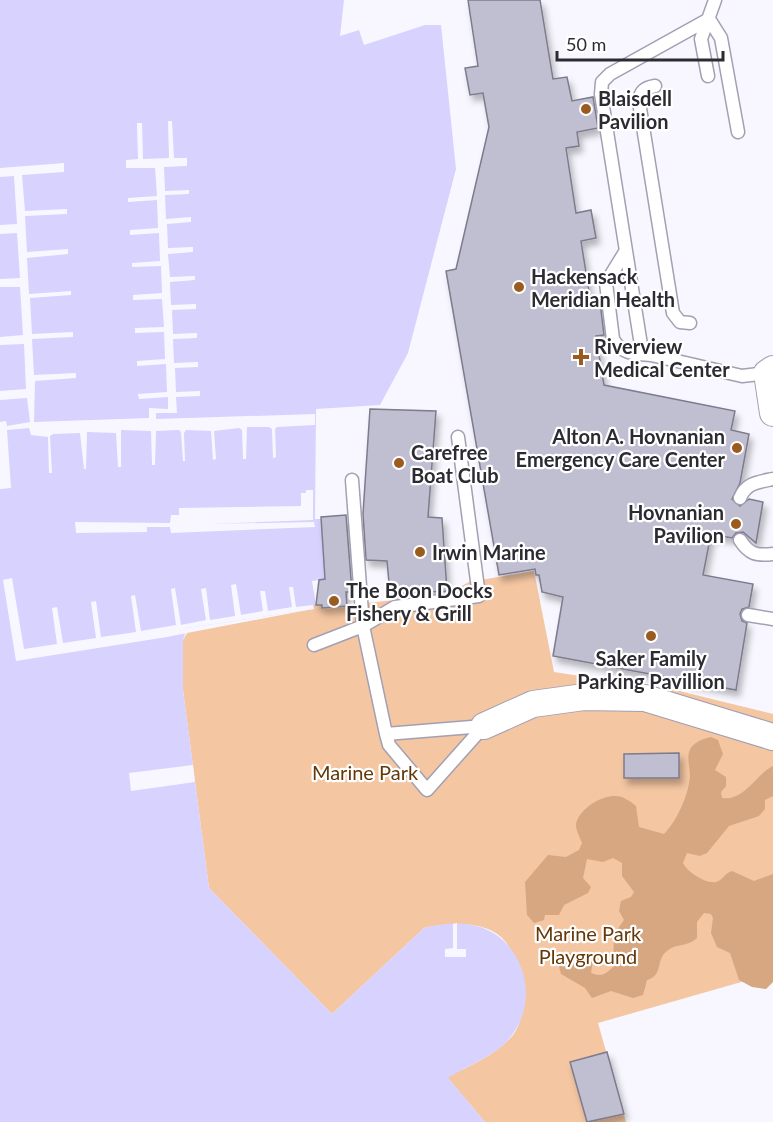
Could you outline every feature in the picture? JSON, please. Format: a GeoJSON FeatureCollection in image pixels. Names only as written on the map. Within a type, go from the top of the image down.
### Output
{"type":"FeatureCollection","features":[{"type":"Feature","properties":{"kind":"street"},"geometry":{"type":"LineString","coordinates":[[770,371],[773,413]]}},
{"type":"Feature","properties":{"kind":"street"},"geometry":{"type":"LineString","coordinates":[[484,726],[533,704],[584,697],[645,698],[773,737]]}},
{"type":"Feature","properties":{"kind":"lane"},"geometry":{"type":"LineString","coordinates":[[708,76],[701,39],[715,0]]}},
{"type":"Feature","properties":{"kind":"lane"},"geometry":{"type":"LineString","coordinates":[[709,19],[721,38],[738,132]]}},
{"type":"Feature","properties":{"kind":"lane"},"geometry":{"type":"LineString","coordinates":[[651,355],[641,345],[601,94],[602,82],[610,74],[709,19]]}},
{"type":"Feature","properties":{"kind":"lane"},"geometry":{"type":"LineString","coordinates":[[655,86],[646,88],[640,93],[641,113],[673,313],[680,322],[690,323]]}},
{"type":"Feature","properties":{"kind":"lane"},"geometry":{"type":"LineString","coordinates":[[626,252],[606,283],[613,339],[617,347],[627,353],[651,355],[742,376],[770,371]]}},
{"type":"Feature","properties":{"kind":"lane"},"geometry":{"type":"LineString","coordinates":[[314,645],[363,626],[395,607],[479,596],[458,437]]}},
{"type":"Feature","properties":{"kind":"lane"},"geometry":{"type":"LineString","coordinates":[[740,498],[744,489],[752,483],[773,479]]}},
{"type":"Feature","properties":{"kind":"lane"},"geometry":{"type":"LineString","coordinates":[[352,480],[363,626],[389,745],[427,790],[484,726]]}},
{"type":"Feature","properties":{"kind":"lane"},"geometry":{"type":"LineString","coordinates":[[740,540],[747,551],[758,556],[773,554]]}},
{"type":"Feature","properties":{"kind":"lane"},"geometry":{"type":"LineString","coordinates":[[748,615],[773,619]]}},
{"type":"Feature","properties":{"kind":"lane"},"geometry":{"type":"LineString","coordinates":[[386,734],[484,726]]}},
{"type":"Feature","properties":{"kind":"green space","name":"Marine Park"},"geometry":{"type":"Polygon","coordinates":[[[534,571],[554,672],[679,691],[773,714],[773,973],[598,1023],[626,1122],[485,1122],[447,1077],[499,1048],[513,1035],[519,1023],[520,1006],[511,951],[502,938],[493,931],[458,924],[424,928],[332,1014],[209,888],[183,690],[183,640],[187,633],[313,609],[313,605],[322,605],[323,608],[447,594],[469,582],[534,571]]]}},
{"type":"Feature","properties":{"kind":"shaded area"},"geometry":{"type":"Polygon","coordinates":[[[0,0],[344,0],[340,36],[359,30],[364,45],[425,25],[441,25],[456,169],[408,353],[380,405],[316,409],[315,519],[321,519],[325,579],[312,581],[316,605],[313,605],[314,609],[187,628],[183,640],[183,690],[209,888],[332,1014],[424,928],[442,924],[478,926],[495,934],[515,955],[525,981],[526,995],[520,1023],[499,1049],[448,1078],[485,1122],[0,1122],[0,0]]]}},
{"type":"Feature","properties":{"kind":"shaded area"},"geometry":{"type":"Polygon","coordinates":[[[711,737],[718,740],[723,754],[715,770],[726,777],[726,786],[721,792],[722,798],[730,798],[744,791],[773,766],[773,796],[765,800],[765,809],[759,816],[729,826],[707,853],[700,856],[687,853],[683,863],[697,877],[712,882],[718,881],[732,871],[754,881],[773,874],[773,982],[766,989],[752,987],[739,980],[730,953],[717,947],[711,933],[713,918],[711,914],[704,913],[697,922],[697,938],[690,943],[674,947],[663,955],[656,975],[647,980],[643,995],[633,998],[611,991],[592,998],[585,988],[561,974],[558,963],[564,954],[582,952],[590,955],[593,961],[591,973],[603,974],[613,967],[614,934],[624,920],[619,911],[621,901],[631,897],[634,892],[622,876],[622,863],[613,858],[603,862],[587,859],[583,878],[591,887],[588,893],[564,905],[559,915],[545,915],[544,920],[534,923],[527,915],[525,882],[548,855],[566,857],[579,850],[582,843],[576,827],[577,819],[591,804],[604,798],[618,796],[629,801],[636,806],[639,827],[664,834],[678,815],[685,799],[690,776],[688,754],[690,749],[698,742],[711,737]]]}},
{"type":"Feature","properties":{"kind":"pier"},"geometry":{"type":"Polygon","coordinates":[[[168,121],[172,121],[174,158],[187,158],[187,166],[164,167],[165,191],[189,190],[189,194],[165,195],[166,219],[191,217],[191,222],[167,224],[168,248],[193,247],[193,252],[168,254],[170,277],[195,276],[195,280],[170,282],[171,305],[196,304],[196,309],[172,310],[173,334],[197,333],[197,338],[173,339],[174,363],[198,362],[198,367],[175,368],[176,392],[200,391],[200,396],[176,397],[177,413],[156,413],[156,419],[315,414],[315,425],[277,427],[275,429],[276,457],[273,458],[272,429],[269,427],[247,427],[246,459],[243,459],[242,430],[239,428],[214,431],[216,459],[213,460],[211,431],[186,430],[184,433],[185,461],[183,461],[181,432],[179,430],[156,431],[155,465],[152,465],[151,431],[121,430],[121,467],[118,467],[116,433],[87,432],[86,469],[84,469],[80,433],[53,434],[50,436],[52,473],[49,473],[48,437],[31,435],[29,428],[7,430],[11,488],[0,489],[0,422],[6,421],[7,426],[30,422],[27,398],[0,400],[0,391],[26,389],[24,344],[0,345],[0,337],[23,335],[20,287],[0,287],[0,279],[20,278],[17,233],[0,234],[0,225],[17,224],[14,176],[0,177],[0,168],[64,163],[64,172],[22,175],[25,211],[67,209],[67,214],[25,216],[27,252],[68,249],[68,254],[27,258],[29,294],[71,291],[71,295],[30,298],[32,334],[73,332],[73,337],[32,339],[34,375],[76,373],[76,378],[35,381],[34,422],[149,418],[149,408],[168,409],[168,397],[139,399],[138,394],[167,392],[166,364],[137,366],[137,361],[165,359],[164,332],[135,333],[135,328],[164,327],[162,299],[133,300],[133,295],[162,293],[161,266],[132,267],[132,263],[160,261],[159,233],[130,235],[130,230],[158,228],[157,200],[128,202],[128,198],[157,196],[155,168],[126,168],[126,160],[138,159],[137,123],[142,123],[143,159],[169,158],[168,121]]]}},
{"type":"Feature","properties":{"kind":"pier"},"geometry":{"type":"Polygon","coordinates":[[[306,490],[313,490],[313,520],[208,524],[314,522],[315,527],[171,533],[170,527],[147,527],[147,532],[76,533],[75,522],[170,523],[171,515],[179,515],[179,508],[301,506],[301,493],[306,493],[306,490]]]}},
{"type":"Feature","properties":{"kind":"pier"},"geometry":{"type":"Polygon","coordinates":[[[12,578],[24,649],[57,644],[52,608],[57,607],[63,643],[96,638],[91,602],[96,601],[101,637],[136,632],[131,596],[135,595],[141,631],[176,625],[171,589],[175,588],[181,625],[206,620],[201,589],[206,588],[210,620],[235,616],[231,585],[236,584],[241,615],[263,611],[260,591],[265,591],[268,611],[292,607],[289,587],[293,587],[296,607],[313,605],[314,609],[187,628],[187,633],[167,637],[16,661],[3,580],[12,578]]]}},
{"type":"Feature","properties":{"kind":"pier"},"geometry":{"type":"Polygon","coordinates":[[[193,765],[195,782],[131,791],[129,773],[193,765]]]}},
{"type":"Feature","properties":{"kind":"pier"},"geometry":{"type":"Polygon","coordinates":[[[457,923],[457,949],[466,949],[466,957],[445,957],[445,949],[453,948],[453,924],[457,923]]]}},
{"type":"Feature","properties":{"kind":"building","name":"Hackensack Meridian Health"},"geometry":{"type":"Polygon","coordinates":[[[468,0],[540,0],[553,79],[567,77],[572,101],[593,97],[598,128],[577,132],[579,146],[566,148],[576,213],[591,210],[596,238],[581,241],[591,304],[600,302],[604,335],[596,336],[604,385],[735,411],[731,430],[749,434],[740,483],[732,499],[740,506],[749,499],[763,502],[756,543],[743,532],[736,533],[732,538],[711,534],[703,575],[753,584],[749,607],[742,609],[740,614],[742,621],[747,623],[736,690],[553,656],[563,597],[542,592],[539,575],[536,575],[535,569],[499,575],[446,271],[456,269],[489,127],[483,93],[470,95],[465,68],[478,66],[468,0]]]}},
{"type":"Feature","properties":{"kind":"building"},"geometry":{"type":"Polygon","coordinates":[[[370,409],[436,411],[428,517],[442,518],[447,591],[390,594],[387,561],[366,560],[363,514],[370,409]]]}},
{"type":"Feature","properties":{"kind":"building"},"geometry":{"type":"Polygon","coordinates":[[[346,515],[352,592],[346,592],[347,606],[322,608],[322,605],[316,605],[319,580],[325,579],[321,517],[346,515]]]}},
{"type":"Feature","properties":{"kind":"building"},"geometry":{"type":"Polygon","coordinates":[[[679,753],[679,778],[624,778],[624,754],[679,753]]]}},
{"type":"Feature","properties":{"kind":"building"},"geometry":{"type":"Polygon","coordinates":[[[607,1052],[624,1114],[587,1122],[570,1062],[607,1052]]]}},
{"type":"Feature","properties":{"kind":"place","name":"Blaisdell Pavilion"},"geometry":{"type":"Point","coordinates":[586,109]}},
{"type":"Feature","properties":{"kind":"place","name":"Hackensack Meridian Health"},"geometry":{"type":"Point","coordinates":[519,287]}},
{"type":"Feature","properties":{"kind":"place","name":"Riverview Medical Center"},"geometry":{"type":"Point","coordinates":[581,357]}},
{"type":"Feature","properties":{"kind":"place","name":"Alton A. Hovnanian Emergency Care Center"},"geometry":{"type":"Point","coordinates":[737,448]}},
{"type":"Feature","properties":{"kind":"place","name":"Carefree Boat Club"},"geometry":{"type":"Point","coordinates":[399,463]}},
{"type":"Feature","properties":{"kind":"place","name":"Hovnanian Pavilion"},"geometry":{"type":"Point","coordinates":[736,524]}},
{"type":"Feature","properties":{"kind":"place","name":"Irwin Marine"},"geometry":{"type":"Point","coordinates":[420,552]}},
{"type":"Feature","properties":{"kind":"place","name":"The Boon Docks Fishery & Grill"},"geometry":{"type":"Point","coordinates":[334,601]}},
{"type":"Feature","properties":{"kind":"place","name":"Saker Family Parking Pavillion"},"geometry":{"type":"Point","coordinates":[651,636]}},
{"type":"Feature","properties":{"kind":"park label","name":"Marine Park Playground"},"geometry":{"type":"Point","coordinates":[588,944]}}]}
